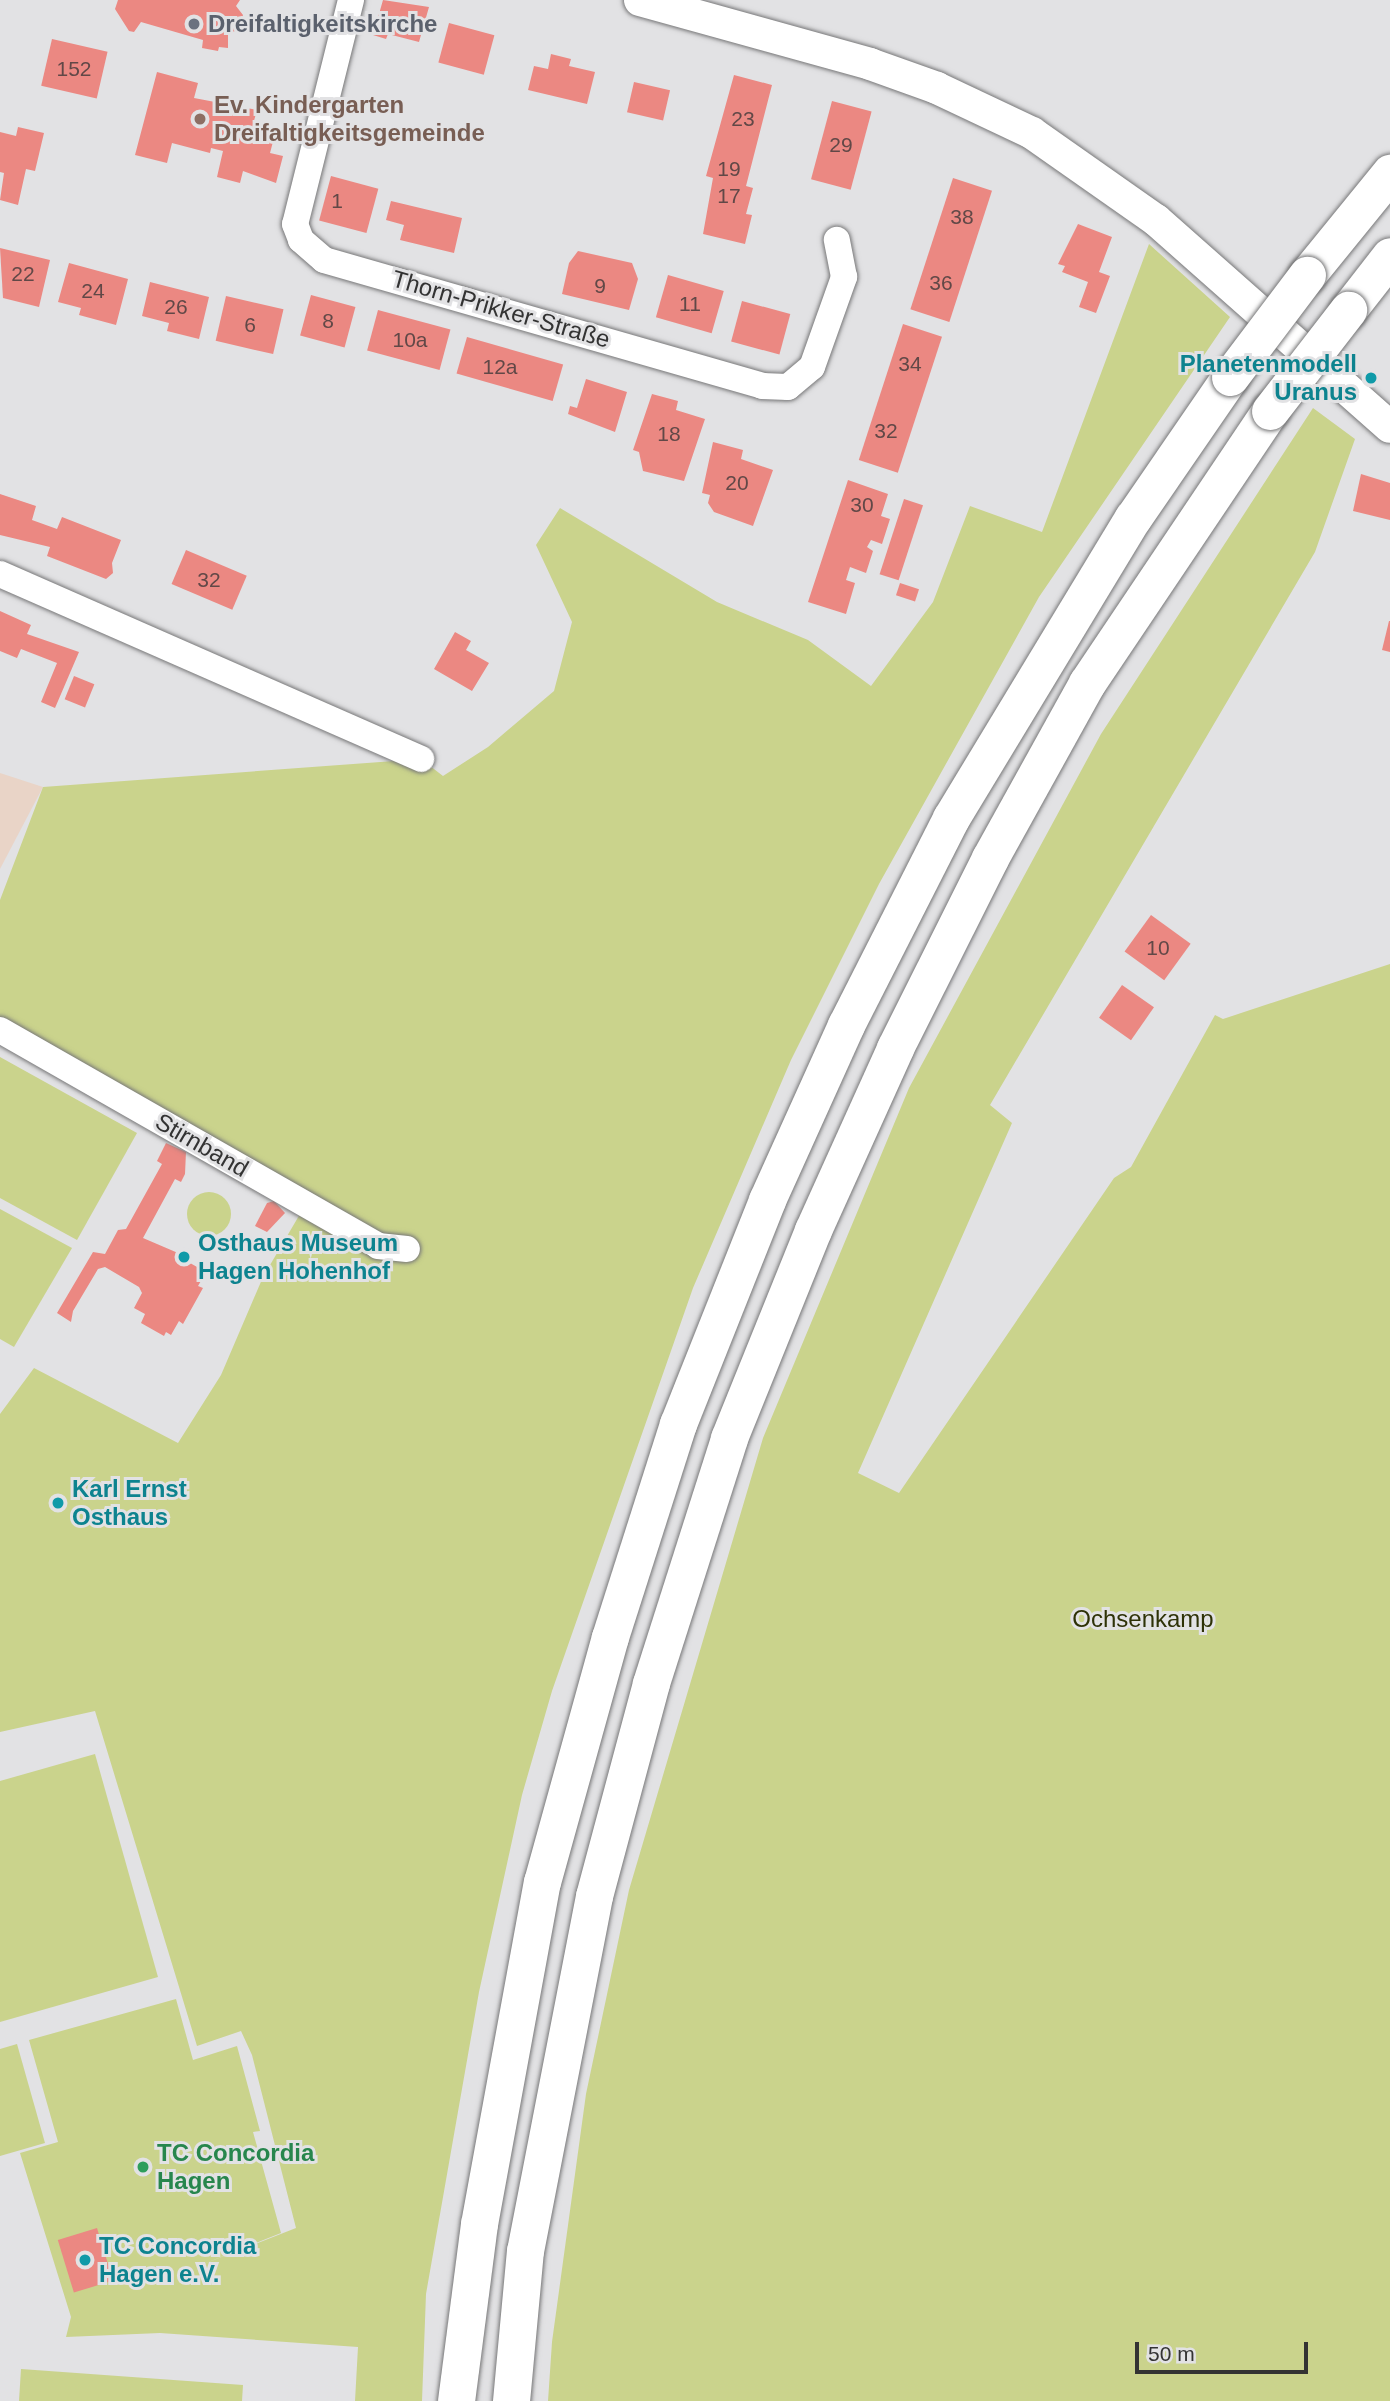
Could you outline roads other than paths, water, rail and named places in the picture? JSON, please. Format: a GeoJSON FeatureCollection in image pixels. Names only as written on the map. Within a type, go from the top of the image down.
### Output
{"type":"FeatureCollection","features":[{"type":"Feature","properties":{"kind":"highway"},"geometry":{"type":"LineString","coordinates":[[456,2401],[479,2224],[542,1882],[610,1637],[678,1424],[767,1200],[834,1050],[951,818],[1133,518],[1230,377],[1307,275],[1390,173]]}},
{"type":"Feature","properties":{"kind":"highway"},"geometry":{"type":"LineString","coordinates":[[511,2401],[524,2251],[594,1896],[651,1683],[729,1438],[873,1096],[990,858],[1087,683],[1270,411],[1390,256]]}},
{"type":"Feature","properties":{"kind":"main road"},"geometry":{"type":"LineString","coordinates":[[640,0],[859,61],[937,88],[1032,133],[1156,220],[1390,427]]}},
{"type":"Feature","properties":{"kind":"street","name":"Thorn-Prikker-Straße"},"geometry":{"type":"LineString","coordinates":[[351,0],[295,224],[301,240],[324,260],[762,386],[788,387],[812,367],[844,277],[836,240]]}},
{"type":"Feature","properties":{"kind":"street"},"geometry":{"type":"LineString","coordinates":[[0,574],[421,760]]}},
{"type":"Feature","properties":{"kind":"street","name":"Stirnband"},"geometry":{"type":"LineString","coordinates":[[0,1030],[378,1246],[407,1249]]}},
{"type":"Feature","properties":{"kind":"place","name":"Dreifaltigkeitskirche"},"geometry":{"type":"Point","coordinates":[194,24]}},
{"type":"Feature","properties":{"kind":"place","name":"Ev. Kindergarten Dreifaltigkeitsgemeinde"},"geometry":{"type":"Point","coordinates":[200,119]}},
{"type":"Feature","properties":{"kind":"place","name":"Planetenmodell Uranus"},"geometry":{"type":"Point","coordinates":[1371,378]}},
{"type":"Feature","properties":{"kind":"place","name":"Osthaus Museum Hagen Hohenhof"},"geometry":{"type":"Point","coordinates":[184,1257]}},
{"type":"Feature","properties":{"kind":"place","name":"Karl Ernst Osthaus"},"geometry":{"type":"Point","coordinates":[58,1503]}},
{"type":"Feature","properties":{"kind":"place","name":"TC Concordia Hagen"},"geometry":{"type":"Point","coordinates":[143,2167]}},
{"type":"Feature","properties":{"kind":"place","name":"TC Concordia Hagen e.V."},"geometry":{"type":"Point","coordinates":[85,2260]}},
{"type":"Feature","properties":{"kind":"park label","name":"Ochsenkamp"},"geometry":{"type":"Point","coordinates":[1143,1619]}}]}
